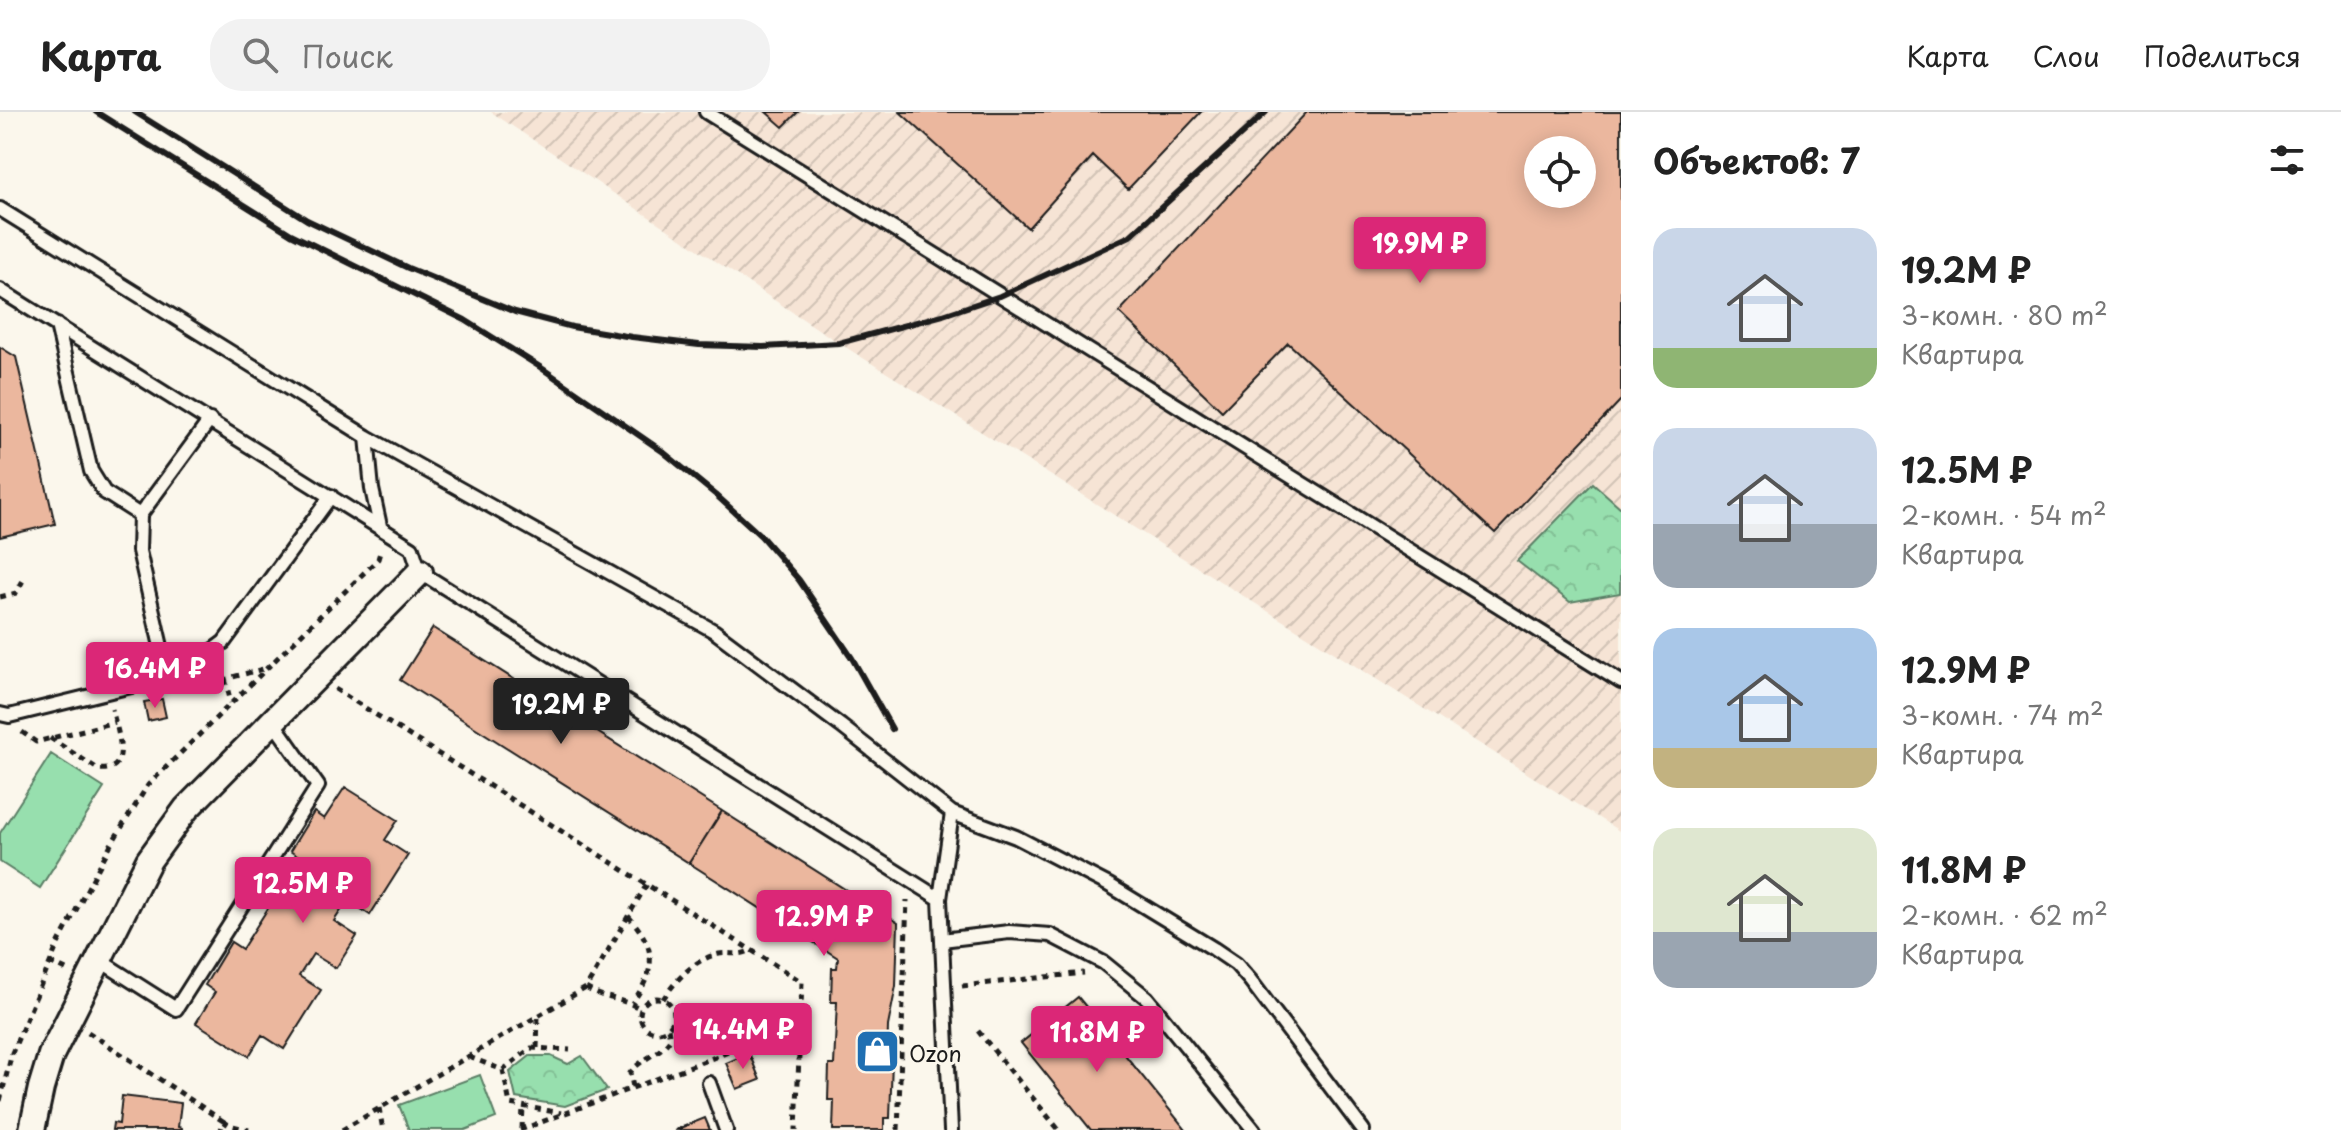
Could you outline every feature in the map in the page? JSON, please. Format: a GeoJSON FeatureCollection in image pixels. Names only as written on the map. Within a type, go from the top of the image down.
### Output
{"type":"FeatureCollection","features":[{"type":"Feature","properties":{"kind":"street"},"geometry":{"type":"LineString","coordinates":[[32,1130],[51,1055],[149,860],[186,809],[420,572]]}},
{"type":"Feature","properties":{"kind":"lane"},"geometry":{"type":"LineString","coordinates":[[706,112],[1621,682]]}},
{"type":"Feature","properties":{"kind":"lane"},"geometry":{"type":"LineString","coordinates":[[0,209],[367,437],[714,631],[952,813],[1016,837],[1109,885],[1236,964],[1363,1130]]}},
{"type":"Feature","properties":{"kind":"lane"},"geometry":{"type":"LineString","coordinates":[[0,290],[380,526],[412,548],[420,572],[940,899]]}},
{"type":"Feature","properties":{"kind":"lane"},"geometry":{"type":"LineString","coordinates":[[57,325],[91,471],[104,492],[140,515]]}},
{"type":"Feature","properties":{"kind":"lane"},"geometry":{"type":"LineString","coordinates":[[168,677],[139,551],[140,515],[210,420]]}},
{"type":"Feature","properties":{"kind":"lane"},"geometry":{"type":"LineString","coordinates":[[367,437],[372,489],[380,526]]}},
{"type":"Feature","properties":{"kind":"lane"},"geometry":{"type":"LineString","coordinates":[[4,715],[168,677],[197,662],[224,642],[331,496]]}},
{"type":"Feature","properties":{"kind":"lane"},"geometry":{"type":"LineString","coordinates":[[99,960],[176,1009],[318,786],[273,722]]}},
{"type":"Feature","properties":{"kind":"lane"},"geometry":{"type":"LineString","coordinates":[[951,1130],[940,899],[952,813]]}},
{"type":"Feature","properties":{"kind":"lane"},"geometry":{"type":"LineString","coordinates":[[942,940],[1009,932],[1050,935],[1104,963],[1147,998],[1254,1130]]}},
{"type":"Feature","properties":{"kind":"lane"},"geometry":{"type":"LineString","coordinates":[[709,1083],[726,1130]]}},
{"type":"Feature","properties":{"kind":"path"},"geometry":{"type":"LineString","coordinates":[[370,567],[377,575]]}},
{"type":"Feature","properties":{"kind":"path"},"geometry":{"type":"LineString","coordinates":[[0,597],[16,593],[25,577]]}},
{"type":"Feature","properties":{"kind":"path"},"geometry":{"type":"LineString","coordinates":[[197,662],[225,679],[231,703]]}},
{"type":"Feature","properties":{"kind":"path"},"geometry":{"type":"LineString","coordinates":[[225,679],[268,666],[278,672]]}},
{"type":"Feature","properties":{"kind":"path"},"geometry":{"type":"LineString","coordinates":[[332,687],[802,982],[796,1130]]}},
{"type":"Feature","properties":{"kind":"path"},"geometry":{"type":"LineString","coordinates":[[50,738],[98,769],[107,770],[115,766],[121,759],[107,692]]}},
{"type":"Feature","properties":{"kind":"path"},"geometry":{"type":"LineString","coordinates":[[4,715],[14,727],[36,742],[115,722]]}},
{"type":"Feature","properties":{"kind":"path"},"geometry":{"type":"LineString","coordinates":[[898,1130],[907,879]]}},
{"type":"Feature","properties":{"kind":"path"},"geometry":{"type":"LineString","coordinates":[[342,1130],[586,988],[647,884]]}},
{"type":"Feature","properties":{"kind":"path"},"geometry":{"type":"LineString","coordinates":[[628,916],[645,935],[652,959],[647,983],[632,1003]]}},
{"type":"Feature","properties":{"kind":"path"},"geometry":{"type":"LineString","coordinates":[[663,999],[677,978],[697,963],[720,954],[742,955],[752,950]]}},
{"type":"Feature","properties":{"kind":"path"},"geometry":{"type":"LineString","coordinates":[[50,962],[72,973]]}},
{"type":"Feature","properties":{"kind":"path"},"geometry":{"type":"LineString","coordinates":[[944,988],[1086,973]]}},
{"type":"Feature","properties":{"kind":"path"},"geometry":{"type":"LineString","coordinates":[[586,988],[597,995],[615,997],[641,1009]]}},
{"type":"Feature","properties":{"kind":"path"},"geometry":{"type":"LineString","coordinates":[[663,999],[670,1003],[674,1012],[673,1021],[660,1032],[651,1031],[640,1018],[641,1009],[646,1001],[663,999]]}},
{"type":"Feature","properties":{"kind":"path"},"geometry":{"type":"LineString","coordinates":[[537,1048],[538,1016]]}},
{"type":"Feature","properties":{"kind":"path"},"geometry":{"type":"LineString","coordinates":[[69,1019],[229,1125],[249,1130]]}},
{"type":"Feature","properties":{"kind":"path"},"geometry":{"type":"LineString","coordinates":[[673,1021],[705,1021],[724,1028],[739,1048]]}},
{"type":"Feature","properties":{"kind":"path"},"geometry":{"type":"LineString","coordinates":[[633,1088],[630,1073],[636,1065],[663,1049],[670,1039],[668,1028]]}},
{"type":"Feature","properties":{"kind":"path"},"geometry":{"type":"LineString","coordinates":[[978,1031],[1059,1130]]}},
{"type":"Feature","properties":{"kind":"path"},"geometry":{"type":"LineString","coordinates":[[523,1106],[521,1130],[758,1041],[799,1041]]}},
{"type":"Feature","properties":{"kind":"path"},"geometry":{"type":"LineString","coordinates":[[503,1070],[531,1048],[570,1050]]}},
{"type":"Feature","properties":{"kind":"path"},"geometry":{"type":"LineString","coordinates":[[468,1057],[503,1070]]}},
{"type":"Feature","properties":{"kind":"path"},"geometry":{"type":"LineString","coordinates":[[503,1070],[510,1104],[564,1114]]}},
{"type":"Feature","properties":{"kind":"path"},"geometry":{"type":"LineString","coordinates":[[379,1108],[383,1130]]}},
{"type":"Feature","properties":{"kind":"path"},"geometry":{"type":"LineString","coordinates":[[221,1130],[223,1121]]}},
{"type":"Feature","properties":{"kind":"shaded area"},"geometry":{"type":"Polygon","coordinates":[[[491,112],[1621,112],[1621,832],[839,343],[491,112]]]}},
{"type":"Feature","properties":{"kind":"green space"},"geometry":{"type":"Polygon","coordinates":[[[1593,483],[1621,508],[1620,593],[1570,602],[1517,561],[1593,483]]]}},
{"type":"Feature","properties":{"kind":"green space"},"geometry":{"type":"Polygon","coordinates":[[[51,754],[104,788],[40,888],[0,862],[0,833],[51,754]]]}},
{"type":"Feature","properties":{"kind":"green space"},"geometry":{"type":"Polygon","coordinates":[[[530,1056],[551,1056],[568,1064],[582,1056],[607,1090],[565,1106],[516,1098],[510,1072],[530,1056]]]}},
{"type":"Feature","properties":{"kind":"green space"},"geometry":{"type":"Polygon","coordinates":[[[480,1075],[496,1118],[465,1130],[409,1130],[399,1105],[480,1075]]]}},
{"type":"Feature","properties":{"kind":"building"},"geometry":{"type":"Polygon","coordinates":[[[766,112],[798,112],[783,127],[766,112]]]}},
{"type":"Feature","properties":{"kind":"building"},"geometry":{"type":"Polygon","coordinates":[[[900,112],[1201,112],[1128,189],[1093,156],[1028,228],[900,112]]]}},
{"type":"Feature","properties":{"kind":"building"},"geometry":{"type":"Polygon","coordinates":[[[1307,112],[1621,112],[1621,400],[1495,533],[1288,343],[1222,411],[1119,312],[1307,112]]]}},
{"type":"Feature","properties":{"kind":"building"},"geometry":{"type":"Polygon","coordinates":[[[0,347],[16,357],[55,524],[0,537],[0,347]]]}},
{"type":"Feature","properties":{"kind":"building"},"geometry":{"type":"Polygon","coordinates":[[[433,628],[722,811],[689,863],[400,680],[433,628]]]}},
{"type":"Feature","properties":{"kind":"building"},"geometry":{"type":"Polygon","coordinates":[[[162,699],[166,717],[148,721],[144,702],[162,699]]]}},
{"type":"Feature","properties":{"kind":"building"},"geometry":{"type":"Polygon","coordinates":[[[345,787],[398,820],[385,840],[408,855],[370,915],[348,900],[334,921],[357,936],[336,968],[313,954],[299,976],[321,990],[284,1049],[262,1035],[249,1056],[196,1023],[215,992],[205,985],[231,942],[242,949],[300,858],[290,851],[314,812],[324,819],[345,787]]]}},
{"type":"Feature","properties":{"kind":"building"},"geometry":{"type":"Polygon","coordinates":[[[722,811],[898,923],[896,986],[888,1026],[887,1060],[892,1060],[890,1118],[884,1118],[884,1130],[833,1130],[834,1100],[828,1100],[829,1065],[834,1065],[837,1002],[831,1002],[832,968],[837,968],[838,958],[689,863],[722,811]]]}},
{"type":"Feature","properties":{"kind":"building"},"geometry":{"type":"Polygon","coordinates":[[[1078,997],[1186,1130],[1091,1130],[1021,1043],[1078,997]]]}},
{"type":"Feature","properties":{"kind":"building"},"geometry":{"type":"Polygon","coordinates":[[[749,1053],[760,1080],[737,1089],[726,1063],[749,1053]]]}},
{"type":"Feature","properties":{"kind":"building"},"geometry":{"type":"Polygon","coordinates":[[[122,1096],[181,1103],[178,1127],[182,1130],[112,1130],[113,1123],[119,1124],[122,1096]]]}},
{"type":"Feature","properties":{"kind":"building"},"geometry":{"type":"Polygon","coordinates":[[[705,1118],[710,1130],[675,1130],[705,1118]]]}},
{"type":"Feature","properties":{"kind":"railway"},"geometry":{"type":"LineString","coordinates":[[96,112],[291,234],[465,320],[662,451],[761,536],[799,580],[852,658],[892,729]]}},
{"type":"Feature","properties":{"kind":"railway"},"geometry":{"type":"LineString","coordinates":[[135,112],[307,220],[408,268],[515,312],[572,327],[632,337],[699,345],[763,347],[839,343],[943,315],[1000,296],[1130,236],[1266,112]]}},
{"type":"Feature","properties":{"kind":"place","name":"Ozon"},"geometry":{"type":"Point","coordinates":[878,1052]}}]}
